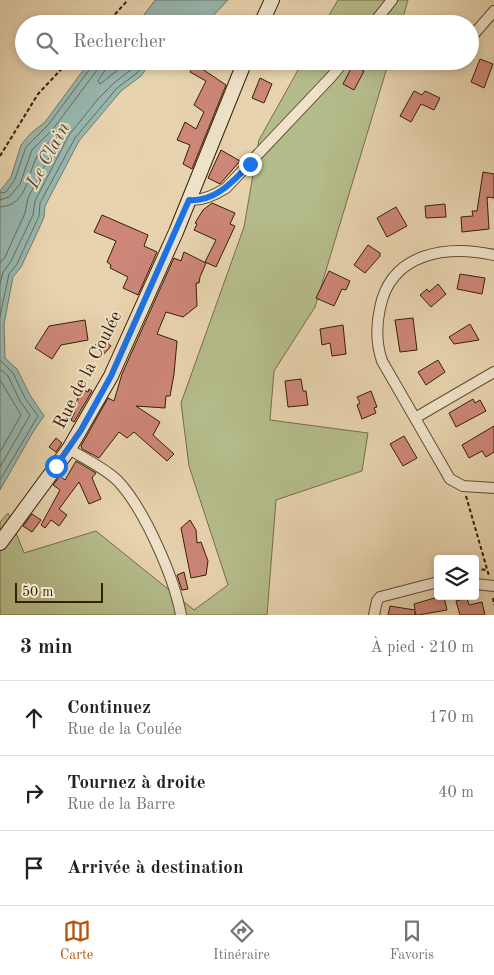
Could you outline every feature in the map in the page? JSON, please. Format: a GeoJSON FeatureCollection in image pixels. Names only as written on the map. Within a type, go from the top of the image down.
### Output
{"type":"FeatureCollection","features":[{"type":"Feature","properties":{"kind":"main road"},"geometry":{"type":"LineString","coordinates":[[264,15],[272,0]]}},
{"type":"Feature","properties":{"kind":"main road","name":"Rue de la Coulée"},"geometry":{"type":"LineString","coordinates":[[68,449],[111,376],[189,200],[241,70]]}},
{"type":"Feature","properties":{"kind":"main road"},"geometry":{"type":"LineString","coordinates":[[0,543],[68,449]]}},
{"type":"Feature","properties":{"kind":"street"},"geometry":{"type":"LineString","coordinates":[[381,15],[392,0]]}},
{"type":"Feature","properties":{"kind":"street"},"geometry":{"type":"LineString","coordinates":[[479,28],[494,11]]}},
{"type":"Feature","properties":{"kind":"street"},"geometry":{"type":"LineString","coordinates":[[189,200],[203,199],[217,194],[226,188],[337,70]]}},
{"type":"Feature","properties":{"kind":"street"},"geometry":{"type":"LineString","coordinates":[[494,255],[464,250],[447,250],[417,259],[403,268],[392,280],[385,292],[377,330],[379,352],[386,368],[450,479],[463,486],[494,488]]}},
{"type":"Feature","properties":{"kind":"street"},"geometry":{"type":"LineString","coordinates":[[415,418],[494,372]]}},
{"type":"Feature","properties":{"kind":"street","name":"Rue de la Coulée"},"geometry":{"type":"LineString","coordinates":[[68,449],[108,472],[125,490],[148,525],[180,611]]}},
{"type":"Feature","properties":{"kind":"street"},"geometry":{"type":"LineString","coordinates":[[374,615],[377,601],[380,597],[434,583]]}},
{"type":"Feature","properties":{"kind":"street"},"geometry":{"type":"LineString","coordinates":[[479,584],[492,586]]}},
{"type":"Feature","properties":{"kind":"path"},"geometry":{"type":"LineString","coordinates":[[114,15],[128,0]]}},
{"type":"Feature","properties":{"kind":"path"},"geometry":{"type":"LineString","coordinates":[[0,156],[38,94],[61,70]]}},
{"type":"Feature","properties":{"kind":"path"},"geometry":{"type":"LineString","coordinates":[[463,486],[488,570],[494,605]]}},
{"type":"Feature","properties":{"kind":"path"},"geometry":{"type":"LineString","coordinates":[[479,569],[488,570]]}},
{"type":"Feature","properties":{"kind":"green space"},"geometry":{"type":"Polygon","coordinates":[[[338,0],[408,0],[404,15],[329,15],[338,0]]]}},
{"type":"Feature","properties":{"kind":"green space"},"geometry":{"type":"Polygon","coordinates":[[[298,70],[386,70],[315,307],[274,371],[270,420],[368,433],[362,471],[276,500],[267,615],[0,615],[0,522],[8,513],[24,553],[96,531],[194,610],[228,585],[189,466],[181,403],[244,227],[259,140],[298,70]]]}},
{"type":"Feature","properties":{"kind":"water"},"geometry":{"type":"Polygon","coordinates":[[[155,0],[228,0],[214,15],[144,15],[155,0]]]}},
{"type":"Feature","properties":{"kind":"water","name":"Le Clain"},"geometry":{"type":"Polygon","coordinates":[[[83,70],[145,70],[141,76],[121,91],[79,141],[45,206],[44,217],[21,267],[13,277],[4,324],[5,358],[17,369],[30,395],[44,416],[0,490],[0,191],[11,177],[21,145],[30,134],[45,122],[83,70]]]}},
{"type":"Feature","properties":{"kind":"building"},"geometry":{"type":"Polygon","coordinates":[[[480,59],[493,64],[484,88],[471,82],[476,70],[479,70],[480,59]]]}},
{"type":"Feature","properties":{"kind":"building"},"geometry":{"type":"Polygon","coordinates":[[[191,70],[204,70],[226,85],[192,169],[183,164],[190,145],[177,140],[185,122],[196,129],[204,112],[194,105],[206,81],[190,72],[191,70]]]}},
{"type":"Feature","properties":{"kind":"building"},"geometry":{"type":"Polygon","coordinates":[[[350,70],[364,71],[354,90],[343,84],[350,70]]]}},
{"type":"Feature","properties":{"kind":"building"},"geometry":{"type":"Polygon","coordinates":[[[260,78],[272,84],[264,103],[252,98],[260,78]]]}},
{"type":"Feature","properties":{"kind":"building"},"geometry":{"type":"Polygon","coordinates":[[[414,91],[422,95],[425,91],[440,98],[434,110],[421,104],[411,122],[400,116],[414,91]]]}},
{"type":"Feature","properties":{"kind":"building"},"geometry":{"type":"Polygon","coordinates":[[[221,150],[240,161],[220,184],[208,178],[221,150]]]}},
{"type":"Feature","properties":{"kind":"building"},"geometry":{"type":"Polygon","coordinates":[[[483,172],[494,174],[494,198],[487,197],[489,229],[462,232],[461,217],[473,216],[472,211],[477,211],[483,172]]]}},
{"type":"Feature","properties":{"kind":"building"},"geometry":{"type":"Polygon","coordinates":[[[212,203],[235,213],[230,224],[235,226],[216,267],[205,262],[216,240],[194,230],[197,224],[195,223],[203,210],[212,203]]]}},
{"type":"Feature","properties":{"kind":"building"},"geometry":{"type":"Polygon","coordinates":[[[445,204],[446,217],[426,218],[425,206],[445,204]]]}},
{"type":"Feature","properties":{"kind":"building"},"geometry":{"type":"Polygon","coordinates":[[[396,207],[407,226],[387,237],[377,218],[396,207]]]}},
{"type":"Feature","properties":{"kind":"building"},"geometry":{"type":"Polygon","coordinates":[[[102,215],[148,235],[144,246],[157,252],[138,295],[123,288],[128,277],[110,268],[111,265],[107,262],[116,241],[94,232],[102,215]]]}},
{"type":"Feature","properties":{"kind":"building"},"geometry":{"type":"Polygon","coordinates":[[[368,245],[380,253],[380,256],[365,273],[354,265],[368,245]]]}},
{"type":"Feature","properties":{"kind":"building"},"geometry":{"type":"Polygon","coordinates":[[[184,252],[206,263],[199,283],[196,283],[197,306],[183,317],[166,312],[157,334],[177,341],[170,396],[166,396],[165,408],[136,406],[160,422],[153,435],[174,454],[167,461],[134,432],[127,438],[119,432],[99,458],[82,449],[81,446],[108,398],[114,401],[122,374],[174,258],[181,261],[184,252]]]}},
{"type":"Feature","properties":{"kind":"building"},"geometry":{"type":"Polygon","coordinates":[[[329,271],[350,281],[346,290],[342,289],[334,306],[316,298],[329,271]]]}},
{"type":"Feature","properties":{"kind":"building"},"geometry":{"type":"Polygon","coordinates":[[[460,274],[485,278],[482,294],[457,289],[460,274]]]}},
{"type":"Feature","properties":{"kind":"building"},"geometry":{"type":"Polygon","coordinates":[[[438,284],[446,294],[431,307],[420,295],[427,289],[429,292],[438,284]]]}},
{"type":"Feature","properties":{"kind":"building"},"geometry":{"type":"Polygon","coordinates":[[[413,318],[417,350],[400,352],[395,320],[413,318]]]}},
{"type":"Feature","properties":{"kind":"building"},"geometry":{"type":"Polygon","coordinates":[[[85,320],[88,340],[61,345],[52,359],[35,348],[49,326],[85,320]]]}},
{"type":"Feature","properties":{"kind":"building"},"geometry":{"type":"Polygon","coordinates":[[[470,324],[479,340],[454,344],[449,337],[470,324]]]}},
{"type":"Feature","properties":{"kind":"building"},"geometry":{"type":"Polygon","coordinates":[[[343,325],[346,354],[332,356],[330,343],[322,345],[320,329],[343,325]]]}},
{"type":"Feature","properties":{"kind":"building"},"geometry":{"type":"Polygon","coordinates":[[[101,338],[111,346],[103,355],[94,347],[101,338]]]}},
{"type":"Feature","properties":{"kind":"building"},"geometry":{"type":"Polygon","coordinates":[[[438,360],[445,372],[426,385],[418,372],[438,360]]]}},
{"type":"Feature","properties":{"kind":"building"},"geometry":{"type":"Polygon","coordinates":[[[301,379],[303,391],[306,391],[308,405],[288,407],[285,381],[301,379]]]}},
{"type":"Feature","properties":{"kind":"building"},"geometry":{"type":"Polygon","coordinates":[[[82,389],[88,392],[89,389],[92,391],[74,422],[71,420],[75,412],[72,411],[82,389]]]}},
{"type":"Feature","properties":{"kind":"building"},"geometry":{"type":"Polygon","coordinates":[[[371,391],[377,407],[374,408],[376,413],[362,419],[357,405],[360,403],[357,397],[371,391]]]}},
{"type":"Feature","properties":{"kind":"building"},"geometry":{"type":"Polygon","coordinates":[[[473,399],[475,403],[480,400],[486,411],[456,427],[449,413],[473,399]]]}},
{"type":"Feature","properties":{"kind":"building"},"geometry":{"type":"Polygon","coordinates":[[[494,426],[494,452],[486,457],[482,451],[469,458],[462,445],[494,426]]]}},
{"type":"Feature","properties":{"kind":"building"},"geometry":{"type":"Polygon","coordinates":[[[404,436],[417,458],[403,466],[390,444],[404,436]]]}},
{"type":"Feature","properties":{"kind":"building"},"geometry":{"type":"Polygon","coordinates":[[[56,438],[62,443],[56,452],[49,447],[56,438]]]}},
{"type":"Feature","properties":{"kind":"building"},"geometry":{"type":"Polygon","coordinates":[[[76,461],[96,473],[92,478],[101,499],[89,504],[79,482],[59,509],[67,515],[59,526],[51,520],[45,528],[41,525],[60,490],[53,485],[60,476],[65,480],[76,461]]]}},
{"type":"Feature","properties":{"kind":"building"},"geometry":{"type":"Polygon","coordinates":[[[32,514],[41,520],[32,532],[23,526],[32,514]]]}},
{"type":"Feature","properties":{"kind":"building"},"geometry":{"type":"Polygon","coordinates":[[[190,520],[196,530],[197,543],[201,542],[208,561],[206,575],[191,578],[181,528],[190,520]]]}},
{"type":"Feature","properties":{"kind":"building"},"geometry":{"type":"Polygon","coordinates":[[[184,572],[188,589],[182,590],[177,575],[184,572]]]}},
{"type":"Feature","properties":{"kind":"building"},"geometry":{"type":"Polygon","coordinates":[[[434,598],[434,600],[445,600],[447,610],[418,615],[416,615],[415,611],[415,615],[388,615],[390,606],[415,610],[414,604],[434,598]]]}},
{"type":"Feature","properties":{"kind":"building"},"geometry":{"type":"Polygon","coordinates":[[[468,600],[469,605],[482,602],[485,615],[460,615],[456,601],[468,600]]]}},
{"type":"Feature","properties":{"kind":"route"},"geometry":{"type":"LineString","coordinates":[[56,466],[81,430],[111,376],[189,200],[195,201],[217,194],[226,188],[250,164]]}}]}
